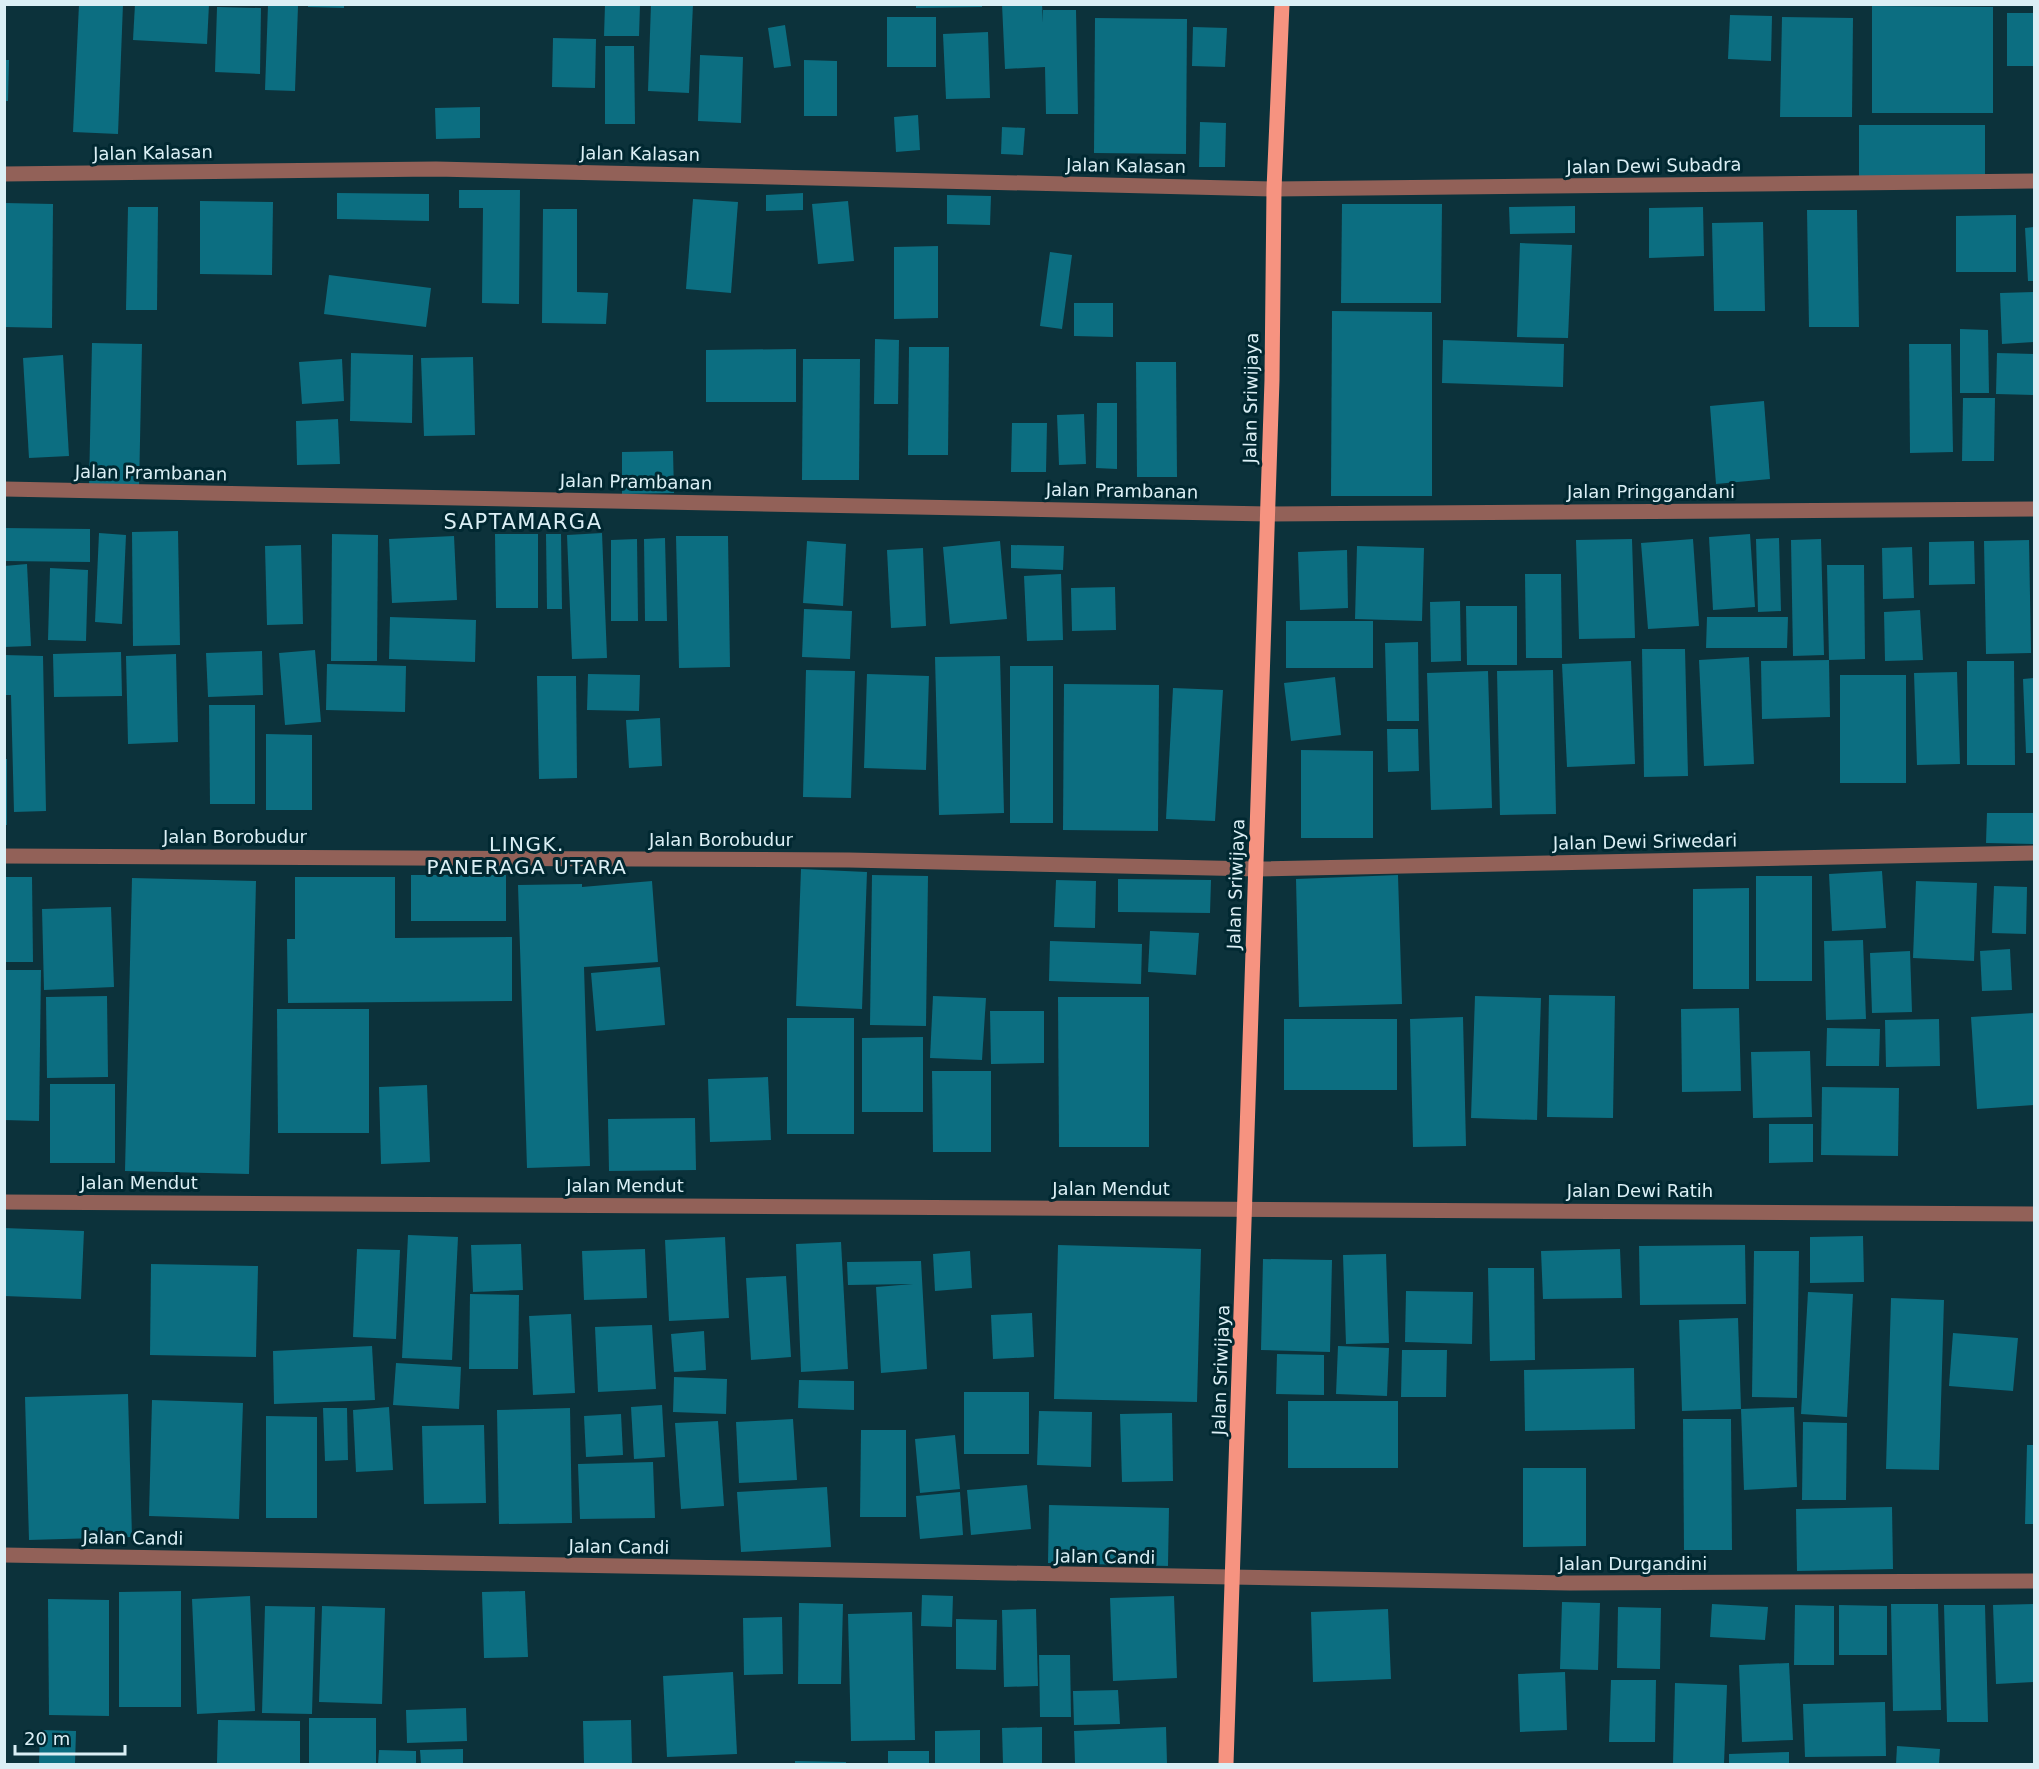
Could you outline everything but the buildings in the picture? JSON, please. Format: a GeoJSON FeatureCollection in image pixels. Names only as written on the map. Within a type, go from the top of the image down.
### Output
{"type":"FeatureCollection","features":[{"type":"Feature","properties":{"kind":"main road","name":"Jalan Sriwijaya"},"geometry":{"type":"LineString","coordinates":[[1226,1764],[1246,1209],[1268,514],[1274,189],[1282,4]]}},
{"type":"Feature","properties":{"kind":"street","name":"Jalan Kalasan"},"geometry":{"type":"LineString","coordinates":[[4,174],[436,169],[1274,189]]}},
{"type":"Feature","properties":{"kind":"street","name":"Jalan Dewi Subadra"},"geometry":{"type":"LineString","coordinates":[[1274,189],[2034,181]]}},
{"type":"Feature","properties":{"kind":"street","name":"Jalan Prambanan"},"geometry":{"type":"LineString","coordinates":[[4,489],[1268,514]]}},
{"type":"Feature","properties":{"kind":"street","name":"Jalan Pringgandani"},"geometry":{"type":"LineString","coordinates":[[1268,514],[2034,509]]}},
{"type":"Feature","properties":{"kind":"street","name":"Jalan Dewi Sriwedari"},"geometry":{"type":"LineString","coordinates":[[1256,869],[2034,854]]}},
{"type":"Feature","properties":{"kind":"street","name":"Jalan Borobudur"},"geometry":{"type":"LineString","coordinates":[[4,856],[849,860],[1256,869]]}},
{"type":"Feature","properties":{"kind":"street","name":"Jalan Mendut"},"geometry":{"type":"LineString","coordinates":[[4,1202],[1246,1209]]}},
{"type":"Feature","properties":{"kind":"street","name":"Jalan Dewi Ratih"},"geometry":{"type":"LineString","coordinates":[[1246,1209],[2034,1214]]}},
{"type":"Feature","properties":{"kind":"street","name":"Jalan Candi"},"geometry":{"type":"LineString","coordinates":[[4,1555],[1232,1579]]}},
{"type":"Feature","properties":{"kind":"street","name":"Jalan Durgandini"},"geometry":{"type":"LineString","coordinates":[[1232,1579],[1570,1583],[2034,1581]]}},
{"type":"Feature","properties":{"kind":"district","name":"SAPTAMARGA"},"geometry":{"type":"Point","coordinates":[523,522]}},
{"type":"Feature","properties":{"kind":"district","name":"LINGK. PANERAGA UTARA"},"geometry":{"type":"Point","coordinates":[527,856]}}]}
